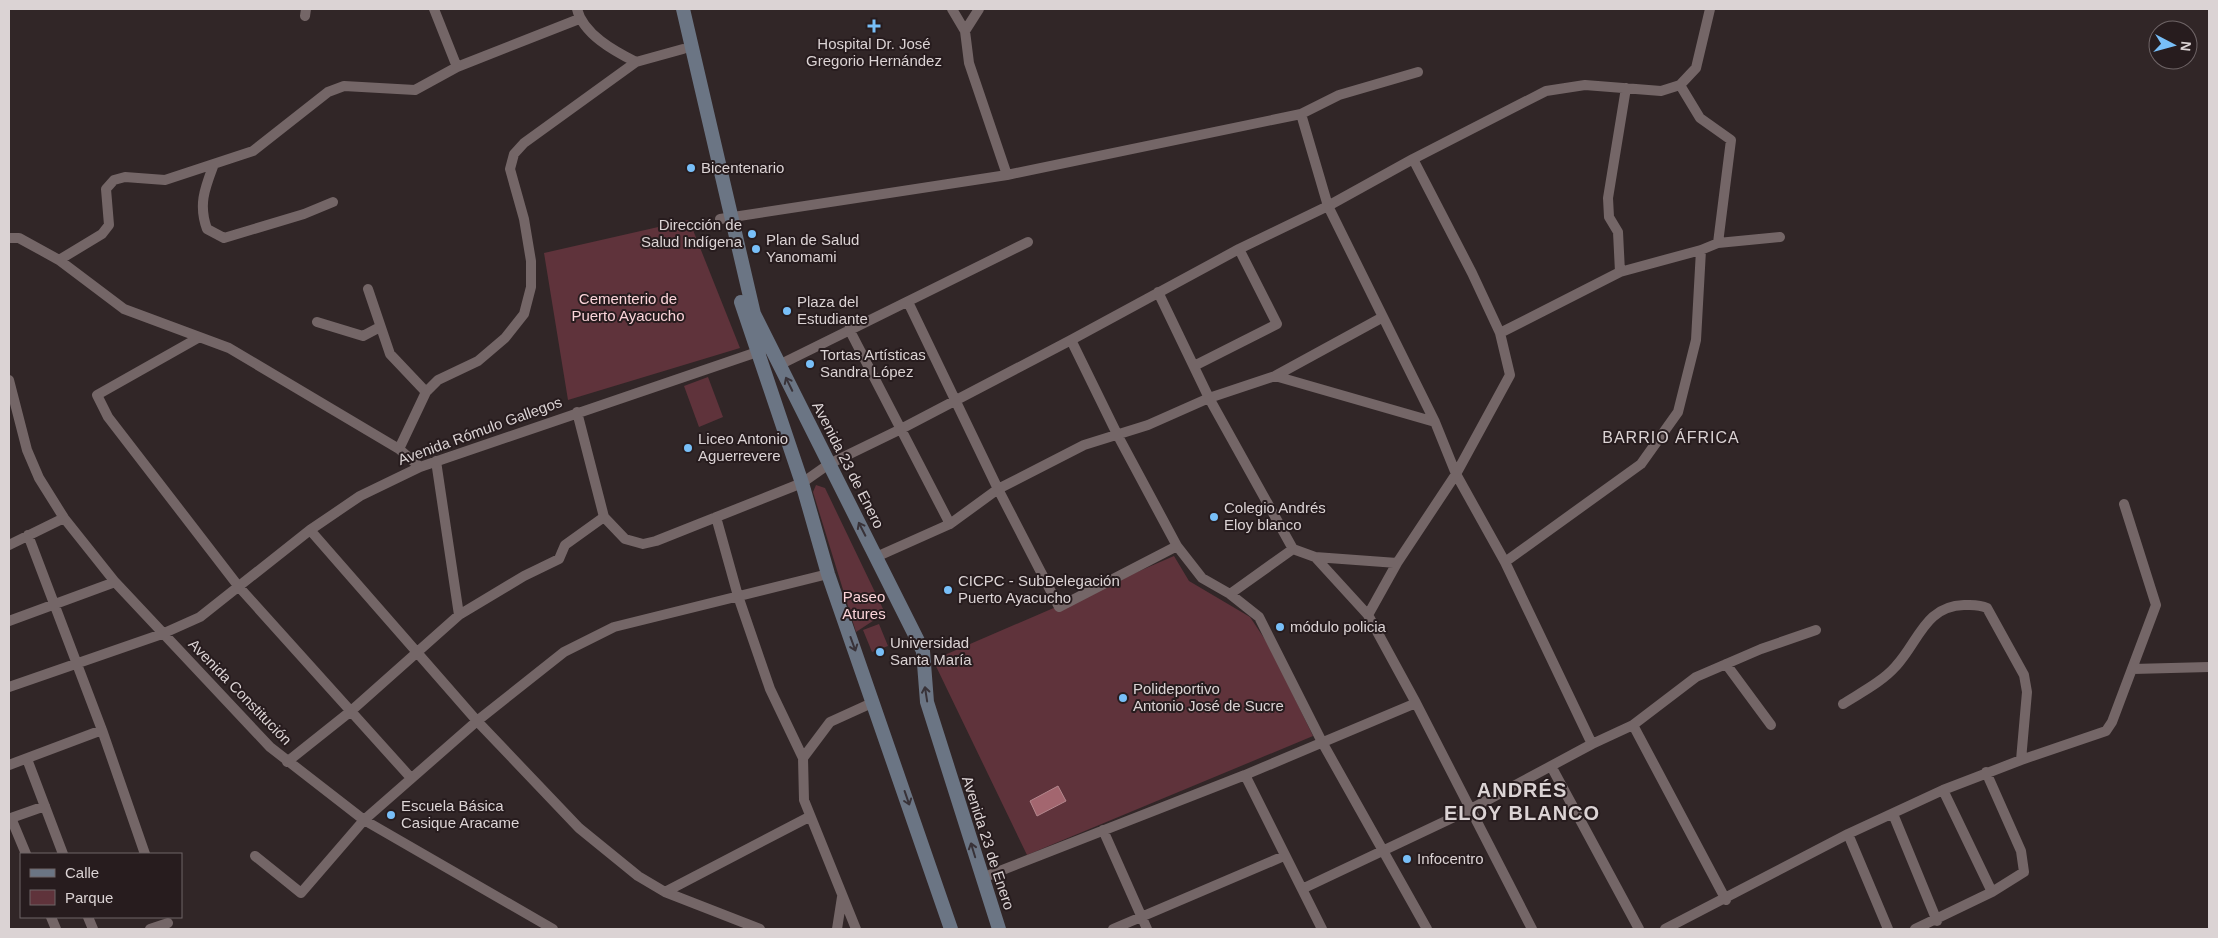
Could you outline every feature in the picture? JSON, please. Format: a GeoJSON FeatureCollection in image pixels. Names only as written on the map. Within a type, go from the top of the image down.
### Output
{"type":"FeatureCollection","features":[{"type":"Feature","properties":{"kind":"main road","name":"Avenida 23 de Enero"},"geometry":{"type":"LineString","coordinates":[[673,9],[725,219],[828,574],[952,929]]}},
{"type":"Feature","properties":{"kind":"main road","name":"Avenida 23 de Enero"},"geometry":{"type":"LineString","coordinates":[[683,9],[725,219]]}},
{"type":"Feature","properties":{"kind":"main road","name":"Avenida 23 de Enero"},"geometry":{"type":"LineString","coordinates":[[763,350],[779,365],[923,651],[927,702],[999,929]]}},
{"type":"Feature","properties":{"kind":"street"},"geometry":{"type":"LineString","coordinates":[[434,9],[457,67]]}},
{"type":"Feature","properties":{"kind":"street"},"geometry":{"type":"LineString","coordinates":[[952,9],[965,31],[969,62],[1007,175]]}},
{"type":"Feature","properties":{"kind":"street"},"geometry":{"type":"LineString","coordinates":[[965,31],[979,9]]}},
{"type":"Feature","properties":{"kind":"street"},"geometry":{"type":"LineString","coordinates":[[577,412],[604,517],[625,539],[643,544],[802,483],[828,464],[899,430],[1239,249],[1328,206],[1413,159],[1546,92],[1585,85],[1660,91],[1680,85],[1696,68],[1710,9]]}},
{"type":"Feature","properties":{"kind":"street"},"geometry":{"type":"LineString","coordinates":[[59,260],[102,234],[109,225],[106,189],[114,180],[124,177],[165,180],[254,151],[328,92],[344,86],[415,90],[457,67],[578,14],[609,49],[636,62]]}},
{"type":"Feature","properties":{"kind":"street"},"geometry":{"type":"LineString","coordinates":[[399,449],[426,392],[438,380],[478,361],[505,338],[524,314],[532,287],[531,261],[524,219],[510,169],[514,154],[524,143],[636,62],[683,49]]}},
{"type":"Feature","properties":{"kind":"street"},"geometry":{"type":"LineString","coordinates":[[725,219],[1007,175],[1301,114],[1339,95],[1418,72]]}},
{"type":"Feature","properties":{"kind":"street"},"geometry":{"type":"LineString","coordinates":[[1680,85],[1700,118],[1731,140],[1718,244]]}},
{"type":"Feature","properties":{"kind":"street"},"geometry":{"type":"LineString","coordinates":[[1620,272],[1618,232],[1609,217],[1608,198],[1626,88]]}},
{"type":"Feature","properties":{"kind":"street"},"geometry":{"type":"LineString","coordinates":[[1301,114],[1328,206],[1436,422],[1456,474],[1505,562],[1592,744]]}},
{"type":"Feature","properties":{"kind":"street"},"geometry":{"type":"LineString","coordinates":[[1368,615],[1397,564],[1456,474],[1510,375],[1500,333],[1472,273],[1413,159]]}},
{"type":"Feature","properties":{"kind":"street"},"geometry":{"type":"LineString","coordinates":[[214,164],[205,188],[202,213],[207,229],[224,238],[304,214],[332,202]]}},
{"type":"Feature","properties":{"kind":"street"},"geometry":{"type":"LineString","coordinates":[[1500,333],[1620,272],[1718,244],[1780,237]]}},
{"type":"Feature","properties":{"kind":"street"},"geometry":{"type":"LineString","coordinates":[[9,238],[19,238],[59,260],[124,309],[229,348],[399,449],[420,467]]}},
{"type":"Feature","properties":{"kind":"street"},"geometry":{"type":"LineString","coordinates":[[779,365],[1028,242]]}},
{"type":"Feature","properties":{"kind":"street"},"geometry":{"type":"LineString","coordinates":[[1194,366],[1277,324],[1239,249]]}},
{"type":"Feature","properties":{"kind":"street"},"geometry":{"type":"LineString","coordinates":[[1505,562],[1640,464],[1678,412],[1696,340],[1701,250]]}},
{"type":"Feature","properties":{"kind":"street"},"geometry":{"type":"LineString","coordinates":[[368,288],[390,354],[426,392]]}},
{"type":"Feature","properties":{"kind":"street"},"geometry":{"type":"LineString","coordinates":[[1158,292],[1209,398],[1293,549],[1315,557],[1397,564]]}},
{"type":"Feature","properties":{"kind":"street"},"geometry":{"type":"LineString","coordinates":[[908,302],[998,489],[1059,607],[1177,546]]}},
{"type":"Feature","properties":{"kind":"street"},"geometry":{"type":"LineString","coordinates":[[876,557],[950,524],[998,489],[1084,445],[1118,436],[1209,398],[1275,376],[1383,317]]}},
{"type":"Feature","properties":{"kind":"street"},"geometry":{"type":"LineString","coordinates":[[317,322],[363,336],[380,327]]}},
{"type":"Feature","properties":{"kind":"street"},"geometry":{"type":"LineString","coordinates":[[849,329],[899,430],[950,524]]}},
{"type":"Feature","properties":{"kind":"street"},"geometry":{"type":"LineString","coordinates":[[198,338],[97,395],[108,418],[239,587],[411,778]]}},
{"type":"Feature","properties":{"kind":"street"},"geometry":{"type":"LineString","coordinates":[[1071,340],[1118,436],[1177,546],[1202,578],[1230,594],[1259,617],[1322,742],[1427,929]]}},
{"type":"Feature","properties":{"kind":"street","name":"Avenida Rómulo Gallegos"},"geometry":{"type":"LineString","coordinates":[[9,687],[162,634],[200,617],[310,530],[360,496],[420,467],[763,350]]}},
{"type":"Feature","properties":{"kind":"street"},"geometry":{"type":"LineString","coordinates":[[1275,376],[1436,422]]}},
{"type":"Feature","properties":{"kind":"street","name":"Avenida Constitución"},"geometry":{"type":"LineString","coordinates":[[9,380],[28,450],[39,478],[64,518],[115,582],[162,634],[287,762],[364,820],[553,929]]}},
{"type":"Feature","properties":{"kind":"street"},"geometry":{"type":"LineString","coordinates":[[436,461],[459,615]]}},
{"type":"Feature","properties":{"kind":"street"},"geometry":{"type":"LineString","coordinates":[[1665,929],[1726,900],[1848,834],[1943,790],[1986,772],[2106,731],[2112,722],[2156,605],[2124,504]]}},
{"type":"Feature","properties":{"kind":"street"},"geometry":{"type":"LineString","coordinates":[[287,762],[417,654],[459,615],[524,576],[558,559],[565,545],[604,517]]}},
{"type":"Feature","properties":{"kind":"street"},"geometry":{"type":"LineString","coordinates":[[716,517],[738,596],[770,689],[803,758],[804,800],[809,817],[856,929]]}},
{"type":"Feature","properties":{"kind":"street"},"geometry":{"type":"LineString","coordinates":[[9,545],[64,518]]}},
{"type":"Feature","properties":{"kind":"street"},"geometry":{"type":"LineString","coordinates":[[310,530],[477,721],[579,828],[638,876],[666,892],[760,929]]}},
{"type":"Feature","properties":{"kind":"street"},"geometry":{"type":"LineString","coordinates":[[28,535],[102,730],[145,853]]}},
{"type":"Feature","properties":{"kind":"street"},"geometry":{"type":"LineString","coordinates":[[1230,594],[1293,549]]}},
{"type":"Feature","properties":{"kind":"street"},"geometry":{"type":"LineString","coordinates":[[1315,557],[1368,615],[1416,703],[1469,810],[1532,929]]}},
{"type":"Feature","properties":{"kind":"street"},"geometry":{"type":"LineString","coordinates":[[255,856],[302,893],[364,820],[477,721],[564,652],[614,628],[828,574]]}},
{"type":"Feature","properties":{"kind":"street"},"geometry":{"type":"LineString","coordinates":[[9,621],[115,582]]}},
{"type":"Feature","properties":{"kind":"street"},"geometry":{"type":"LineString","coordinates":[[1843,704],[1896,668],[1927,621],[1940,609],[1955,605],[1981,605],[1987,608],[2024,675],[2027,692],[2021,760]]}},
{"type":"Feature","properties":{"kind":"street"},"geometry":{"type":"LineString","coordinates":[[1302,890],[1469,810],[1592,744],[1633,725],[1696,676],[1816,630]]}},
{"type":"Feature","properties":{"kind":"street"},"geometry":{"type":"LineString","coordinates":[[1726,664],[1771,724]]}},
{"type":"Feature","properties":{"kind":"street"},"geometry":{"type":"LineString","coordinates":[[2133,669],[2209,667]]}},
{"type":"Feature","properties":{"kind":"street"},"geometry":{"type":"LineString","coordinates":[[803,758],[830,722],[874,702]]}},
{"type":"Feature","properties":{"kind":"street"},"geometry":{"type":"LineString","coordinates":[[982,878],[1245,775],[1416,703]]}},
{"type":"Feature","properties":{"kind":"street"},"geometry":{"type":"LineString","coordinates":[[1633,725],[1726,900]]}},
{"type":"Feature","properties":{"kind":"street"},"geometry":{"type":"LineString","coordinates":[[9,765],[102,730]]}},
{"type":"Feature","properties":{"kind":"street"},"geometry":{"type":"LineString","coordinates":[[27,759],[63,853]]}},
{"type":"Feature","properties":{"kind":"street"},"geometry":{"type":"LineString","coordinates":[[1551,766],[1639,929]]}},
{"type":"Feature","properties":{"kind":"street"},"geometry":{"type":"LineString","coordinates":[[1915,929],[1937,921],[1992,892],[2024,872],[2021,851],[1986,772]]}},
{"type":"Feature","properties":{"kind":"street"},"geometry":{"type":"LineString","coordinates":[[1245,775],[1322,929]]}},
{"type":"Feature","properties":{"kind":"street"},"geometry":{"type":"LineString","coordinates":[[1943,790],[1992,892]]}},
{"type":"Feature","properties":{"kind":"street"},"geometry":{"type":"LineString","coordinates":[[26,853],[11,818],[44,806]]}},
{"type":"Feature","properties":{"kind":"street"},"geometry":{"type":"LineString","coordinates":[[1893,814],[1937,921]]}},
{"type":"Feature","properties":{"kind":"street"},"geometry":{"type":"LineString","coordinates":[[666,892],[809,817]]}},
{"type":"Feature","properties":{"kind":"street"},"geometry":{"type":"LineString","coordinates":[[1103,830],[1147,929]]}},
{"type":"Feature","properties":{"kind":"street"},"geometry":{"type":"LineString","coordinates":[[1848,834],[1888,929]]}},
{"type":"Feature","properties":{"kind":"street"},"geometry":{"type":"LineString","coordinates":[[1113,929],[1284,856]]}},
{"type":"Feature","properties":{"kind":"street"},"geometry":{"type":"LineString","coordinates":[[837,929],[842,896]]}},
{"type":"Feature","properties":{"kind":"street"},"geometry":{"type":"LineString","coordinates":[[150,929],[168,923]]}},
{"type":"Feature","properties":{"kind":"green space","name":"Cementerio de Puerto Ayacucho"},"geometry":{"type":"Polygon","coordinates":[[[689,220],[740,348],[568,400],[544,253],[689,220]]]}},
{"type":"Feature","properties":{"kind":"green space"},"geometry":{"type":"Polygon","coordinates":[[[708,377],[723,417],[699,427],[684,386],[708,377]]]}},
{"type":"Feature","properties":{"kind":"green space","name":"Paseo Atures"},"geometry":{"type":"Polygon","coordinates":[[[816,485],[825,488],[885,613],[856,632],[813,492],[816,485]]]}},
{"type":"Feature","properties":{"kind":"green space","name":"Polideportivo Antonio José de Sucre"},"geometry":{"type":"Polygon","coordinates":[[[1174,556],[1189,581],[1250,617],[1270,647],[1313,736],[1027,855],[933,660],[1174,556]]]}},
{"type":"Feature","properties":{"kind":"green space"},"geometry":{"type":"Polygon","coordinates":[[[879,624],[888,646],[872,652],[863,630],[879,624]]]}},
{"type":"Feature","properties":{"kind":"shaded area"},"geometry":{"type":"Polygon","coordinates":[[[1058,786],[1066,801],[1037,816],[1030,801],[1058,786]]]}},
{"type":"Feature","properties":{"kind":"place","name":"Hospital Dr. José Gregorio Hernández"},"geometry":{"type":"Point","coordinates":[874,26]}},
{"type":"Feature","properties":{"kind":"place","name":"Bicentenario"},"geometry":{"type":"Point","coordinates":[691,168]}},
{"type":"Feature","properties":{"kind":"place","name":"Dirección de Salud Indígena"},"geometry":{"type":"Point","coordinates":[752,234]}},
{"type":"Feature","properties":{"kind":"place","name":"Plan de Salud Yanomami"},"geometry":{"type":"Point","coordinates":[756,249]}},
{"type":"Feature","properties":{"kind":"place","name":"Plaza del Estudiante"},"geometry":{"type":"Point","coordinates":[787,311]}},
{"type":"Feature","properties":{"kind":"place","name":"Tortas Artísticas Sandra López"},"geometry":{"type":"Point","coordinates":[810,364]}},
{"type":"Feature","properties":{"kind":"place","name":"Liceo Antonio Aguerrevere"},"geometry":{"type":"Point","coordinates":[688,448]}},
{"type":"Feature","properties":{"kind":"place","name":"Colegio Andrés Eloy blanco"},"geometry":{"type":"Point","coordinates":[1214,517]}},
{"type":"Feature","properties":{"kind":"place","name":"CICPC - SubDelegación Puerto Ayacucho"},"geometry":{"type":"Point","coordinates":[948,590]}},
{"type":"Feature","properties":{"kind":"place","name":"módulo policia"},"geometry":{"type":"Point","coordinates":[1280,627]}},
{"type":"Feature","properties":{"kind":"place","name":"Universidad Santa María"},"geometry":{"type":"Point","coordinates":[880,652]}},
{"type":"Feature","properties":{"kind":"place","name":"Polideportivo Antonio José de Sucre"},"geometry":{"type":"Point","coordinates":[1123,698]}},
{"type":"Feature","properties":{"kind":"place","name":"Escuela Básica Casique Aracame"},"geometry":{"type":"Point","coordinates":[391,815]}},
{"type":"Feature","properties":{"kind":"place","name":"Infocentro"},"geometry":{"type":"Point","coordinates":[1407,859]}},
{"type":"Feature","properties":{"kind":"district","name":"BARRIO ÁFRICA"},"geometry":{"type":"Point","coordinates":[1671,437]}},
{"type":"Feature","properties":{"kind":"district","name":"ANDRÉS ELOY BLANCO"},"geometry":{"type":"Point","coordinates":[1522,802]}}]}
